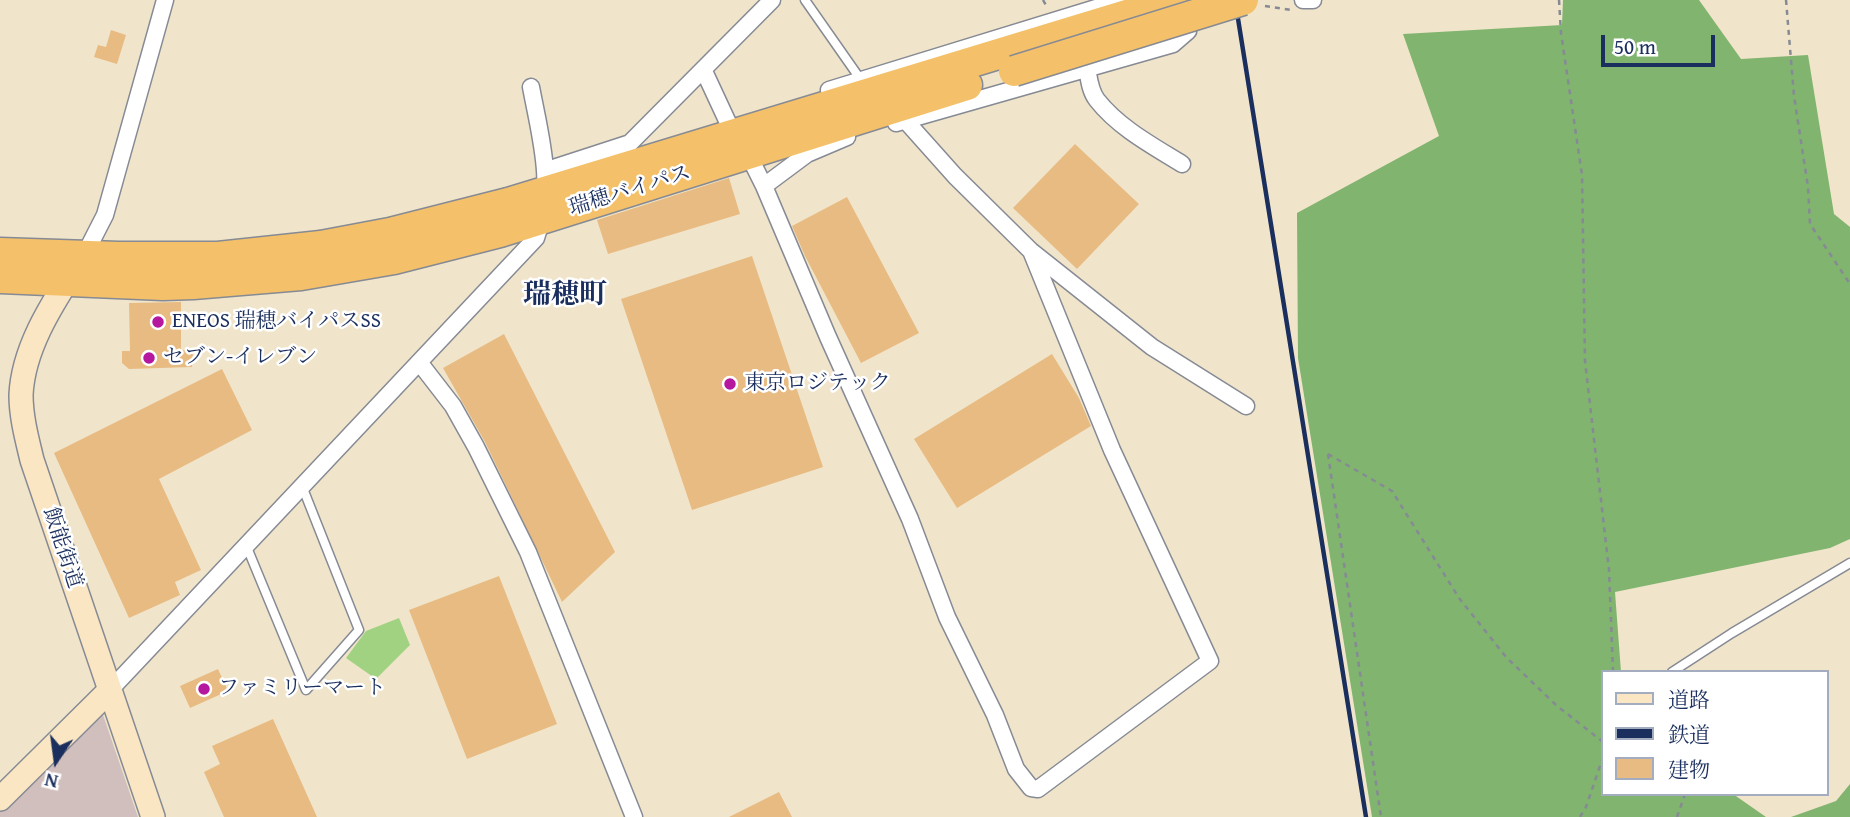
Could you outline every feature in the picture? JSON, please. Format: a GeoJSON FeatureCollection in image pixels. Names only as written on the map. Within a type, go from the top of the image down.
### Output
{"type":"FeatureCollection","features":[{"type":"Feature","properties":{"kind":"highway","name":"瑞穂バイパス"},"geometry":{"type":"LineString","coordinates":[[0,278],[163,285],[301,275],[394,259],[500,232],[545,193],[748,155],[1178,0]]}},
{"type":"Feature","properties":{"kind":"highway","name":"瑞穂バイパス"},"geometry":{"type":"LineString","coordinates":[[0,253],[218,257],[321,246],[414,228],[545,193],[722,133],[1243,0]]}},
{"type":"Feature","properties":{"kind":"street"},"geometry":{"type":"LineString","coordinates":[[83,256],[105,215],[165,0]]}},
{"type":"Feature","properties":{"kind":"street"},"geometry":{"type":"LineString","coordinates":[[545,193],[630,143],[772,0]]}},
{"type":"Feature","properties":{"kind":"street"},"geometry":{"type":"LineString","coordinates":[[704,71],[722,133],[861,80],[1122,0]]}},
{"type":"Feature","properties":{"kind":"street"},"geometry":{"type":"LineString","coordinates":[[764,186],[807,154],[821,148],[905,120],[1172,44],[1188,31],[1182,3],[1178,0]]}},
{"type":"Feature","properties":{"kind":"street"},"geometry":{"type":"LineString","coordinates":[[1303,0],[1313,0]]}},
{"type":"Feature","properties":{"kind":"street"},"geometry":{"type":"LineString","coordinates":[[1087,68],[1090,87],[1096,99],[1134,134],[1182,164]]}},
{"type":"Feature","properties":{"kind":"street"},"geometry":{"type":"LineString","coordinates":[[0,799],[110,690],[536,238],[545,193],[531,87]]}},
{"type":"Feature","properties":{"kind":"street"},"geometry":{"type":"LineString","coordinates":[[905,120],[955,176],[1031,251],[1152,347],[1246,406]]}},
{"type":"Feature","properties":{"kind":"street"},"geometry":{"type":"LineString","coordinates":[[748,155],[910,519],[947,617],[995,715],[1016,769],[1031,788],[1038,789],[1210,661],[1112,450],[1031,251]]}},
{"type":"Feature","properties":{"kind":"street","name":"飯能街道"},"geometry":{"type":"LineString","coordinates":[[83,256],[32,346],[25,368],[21,397],[24,428],[32,460],[153,817]]}},
{"type":"Feature","properties":{"kind":"street"},"geometry":{"type":"LineString","coordinates":[[419,362],[453,406],[528,552],[634,817]]}},
{"type":"Feature","properties":{"kind":"lane"},"geometry":{"type":"LineString","coordinates":[[805,0],[861,80]]}},
{"type":"Feature","properties":{"kind":"lane"},"geometry":{"type":"LineString","coordinates":[[246,545],[306,690],[359,630],[302,486]]}},
{"type":"Feature","properties":{"kind":"lane"},"geometry":{"type":"LineString","coordinates":[[1675,670],[1850,563]]}},
{"type":"Feature","properties":{"kind":"path"},"geometry":{"type":"LineString","coordinates":[[1559,0],[1561,33],[1582,175],[1585,362],[1609,570],[1613,670]]}},
{"type":"Feature","properties":{"kind":"path"},"geometry":{"type":"LineString","coordinates":[[1786,0],[1794,96],[1808,187],[1810,224],[1850,284]]}},
{"type":"Feature","properties":{"kind":"path"},"geometry":{"type":"LineString","coordinates":[[1381,817],[1328,454],[1392,491],[1459,598],[1506,657],[1556,705],[1602,741]]}},
{"type":"Feature","properties":{"kind":"path"},"geometry":{"type":"LineString","coordinates":[[1580,817],[1602,760]]}},
{"type":"Feature","properties":{"kind":"path"},"geometry":{"type":"LineString","coordinates":[[1677,817],[1684,796]]}},
{"type":"Feature","properties":{"kind":"shaded area"},"geometry":{"type":"Polygon","coordinates":[[[101,709],[138,817],[0,817],[0,807],[101,709]]]}},
{"type":"Feature","properties":{"kind":"green space"},"geometry":{"type":"Polygon","coordinates":[[[1563,0],[1699,0],[1741,59],[1808,55],[1834,214],[1850,227],[1850,539],[1830,548],[1615,592],[1621,670],[1602,670],[1602,796],[1736,796],[1766,817],[1372,817],[1298,358],[1297,213],[1439,136],[1403,34],[1562,25],[1563,0]]]}},
{"type":"Feature","properties":{"kind":"green space"},"geometry":{"type":"Polygon","coordinates":[[[399,618],[410,645],[376,679],[346,658],[366,631],[399,618]]]}},
{"type":"Feature","properties":{"kind":"green space"},"geometry":{"type":"Polygon","coordinates":[[[1850,784],[1850,817],[1791,817],[1836,801],[1850,784]]]}},
{"type":"Feature","properties":{"kind":"building"},"geometry":{"type":"Polygon","coordinates":[[[111,30],[126,35],[117,64],[94,57],[98,45],[106,47],[111,30]]]}},
{"type":"Feature","properties":{"kind":"building"},"geometry":{"type":"Polygon","coordinates":[[[1075,144],[1139,204],[1077,269],[1013,208],[1075,144]]]}},
{"type":"Feature","properties":{"kind":"building"},"geometry":{"type":"Polygon","coordinates":[[[729,178],[740,214],[608,254],[597,220],[729,178]]]}},
{"type":"Feature","properties":{"kind":"building"},"geometry":{"type":"Polygon","coordinates":[[[847,197],[919,333],[861,363],[792,226],[847,197]]]}},
{"type":"Feature","properties":{"kind":"building"},"geometry":{"type":"Polygon","coordinates":[[[752,256],[823,467],[692,510],[621,299],[752,256]]]}},
{"type":"Feature","properties":{"kind":"building"},"geometry":{"type":"Polygon","coordinates":[[[181,302],[181,350],[193,351],[192,367],[129,369],[122,363],[122,351],[130,351],[129,303],[181,302]]]}},
{"type":"Feature","properties":{"kind":"building"},"geometry":{"type":"Polygon","coordinates":[[[504,334],[615,552],[562,602],[485,442],[443,368],[504,334]]]}},
{"type":"Feature","properties":{"kind":"building"},"geometry":{"type":"Polygon","coordinates":[[[1052,354],[1079,398],[1091,426],[957,508],[914,439],[1052,354]]]}},
{"type":"Feature","properties":{"kind":"building"},"geometry":{"type":"Polygon","coordinates":[[[222,369],[252,430],[159,479],[201,570],[175,582],[180,595],[129,618],[54,453],[222,369]]]}},
{"type":"Feature","properties":{"kind":"building"},"geometry":{"type":"Polygon","coordinates":[[[499,576],[557,724],[467,759],[409,610],[499,576]]]}},
{"type":"Feature","properties":{"kind":"building","name":"ファミリーマート"},"geometry":{"type":"Polygon","coordinates":[[[218,669],[228,691],[190,708],[180,686],[218,669]]]}},
{"type":"Feature","properties":{"kind":"building"},"geometry":{"type":"Polygon","coordinates":[[[273,719],[317,817],[224,817],[204,772],[220,764],[212,746],[273,719]]]}},
{"type":"Feature","properties":{"kind":"building"},"geometry":{"type":"Polygon","coordinates":[[[779,792],[792,817],[729,817],[779,792]]]}},
{"type":"Feature","properties":{"kind":"railway"},"geometry":{"type":"LineString","coordinates":[[1235,0],[1366,817]]}},
{"type":"Feature","properties":{"kind":"place","name":"ENEOS 瑞穂バイパスSS"},"geometry":{"type":"Point","coordinates":[158,322]}},
{"type":"Feature","properties":{"kind":"place","name":"セブン-イレブン"},"geometry":{"type":"Point","coordinates":[149,358]}},
{"type":"Feature","properties":{"kind":"place","name":"東京ロジテック"},"geometry":{"type":"Point","coordinates":[730,384]}},
{"type":"Feature","properties":{"kind":"place","name":"ファミリーマート"},"geometry":{"type":"Point","coordinates":[204,689]}},
{"type":"Feature","properties":{"kind":"district","name":"瑞穂町"},"geometry":{"type":"Point","coordinates":[565,296]}}]}
